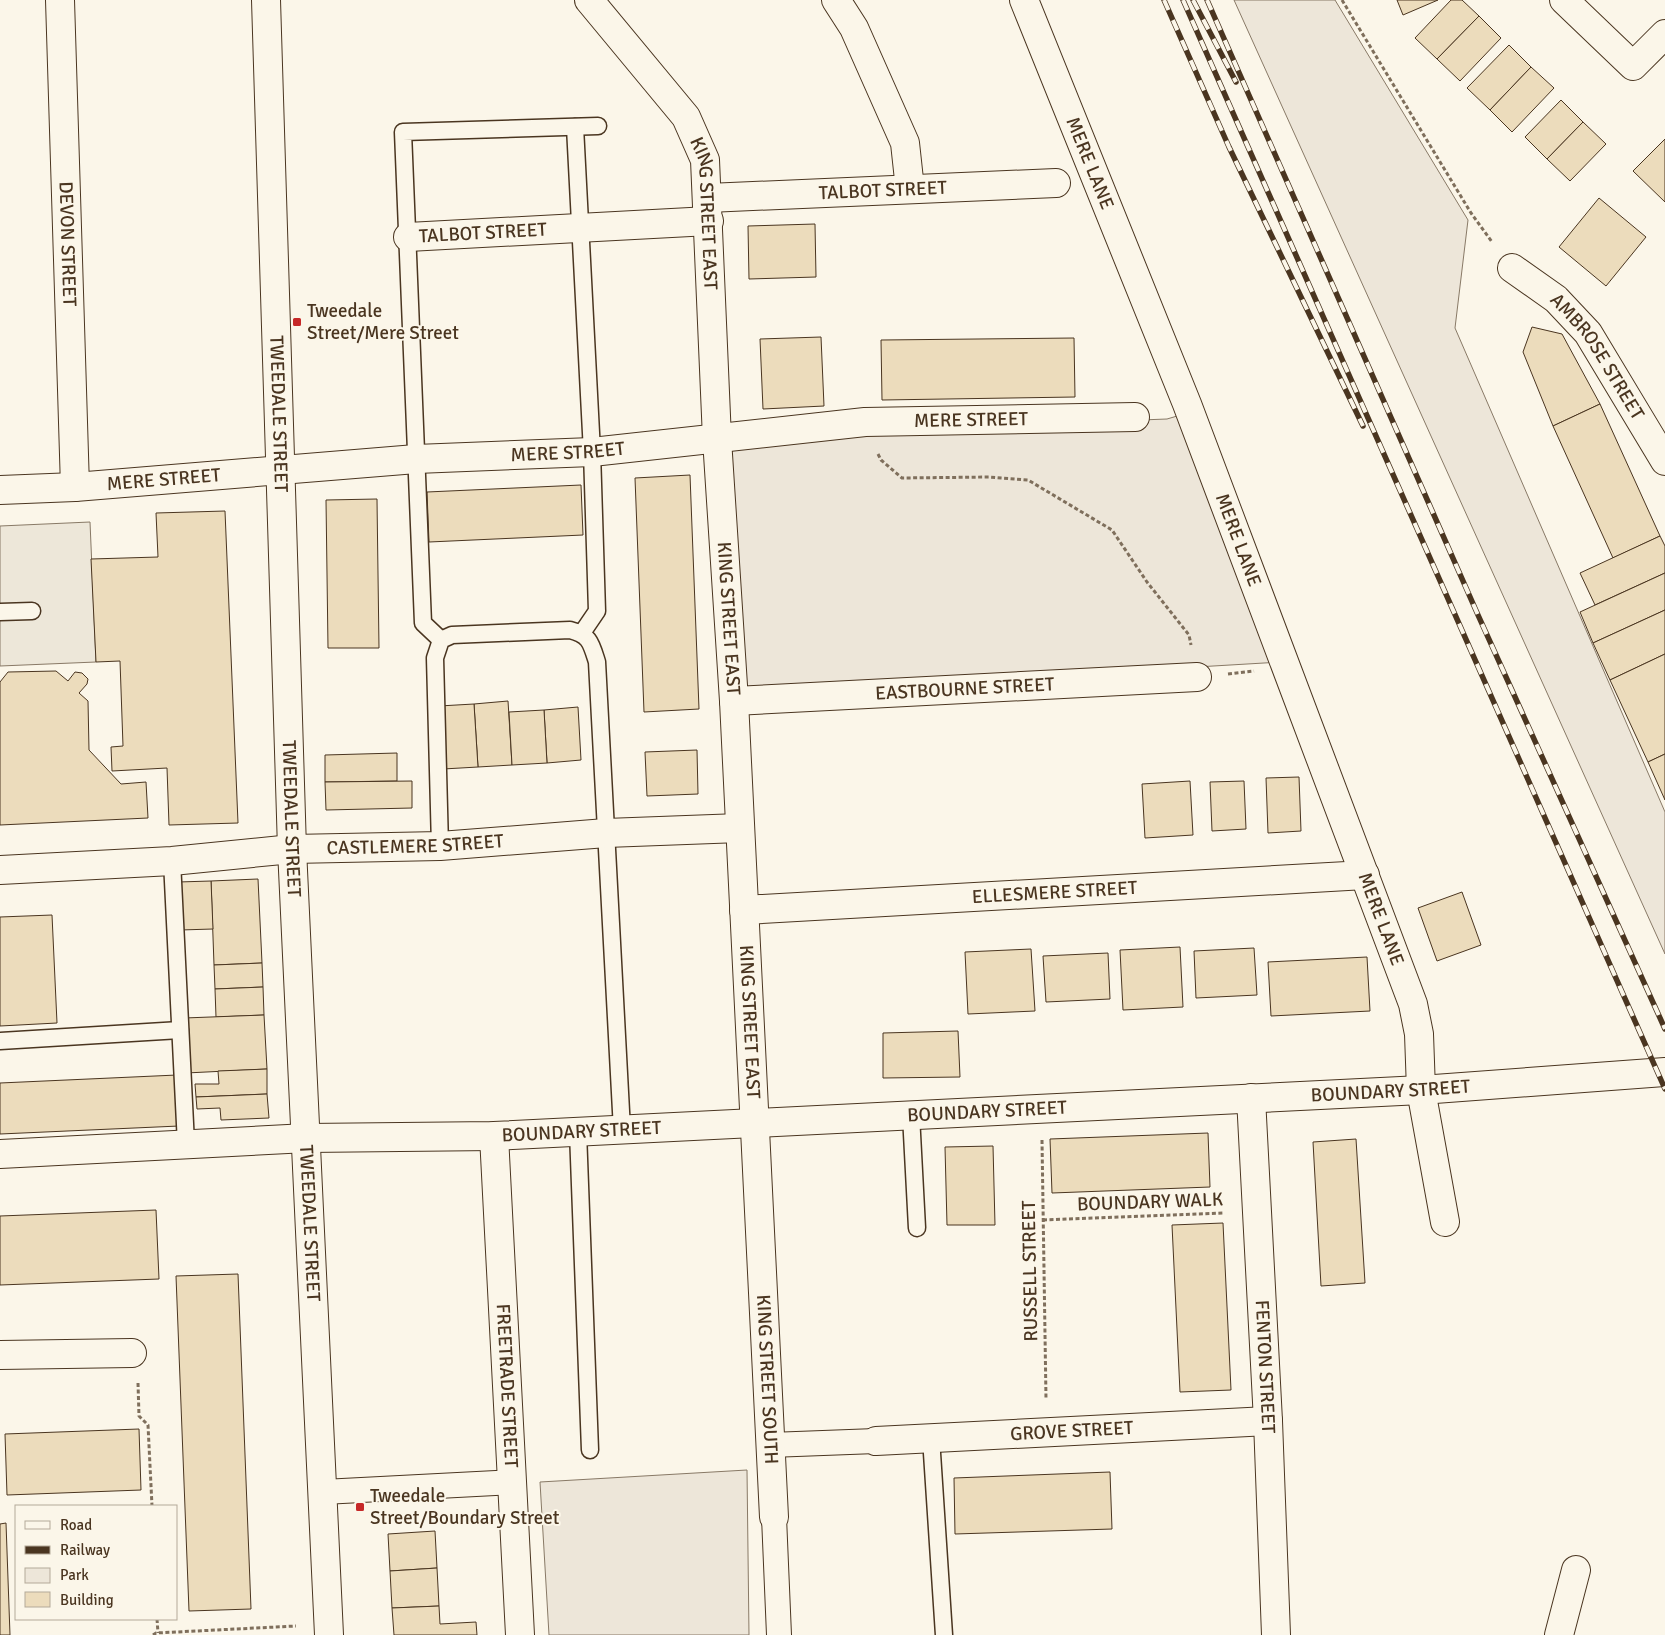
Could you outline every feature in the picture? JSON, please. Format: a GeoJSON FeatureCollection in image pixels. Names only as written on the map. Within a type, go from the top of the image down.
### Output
{"type":"FeatureCollection","features":[{"type":"Feature","properties":{"kind":"street","name":"DEVON STREET"},"geometry":{"type":"LineString","coordinates":[[60,0],[74,488]]}},
{"type":"Feature","properties":{"kind":"street","name":"TWEEDALE STREET"},"geometry":{"type":"LineString","coordinates":[[266,0],[292,849],[329,1630]]}},
{"type":"Feature","properties":{"kind":"street","name":"KING STREET EAST"},"geometry":{"type":"LineString","coordinates":[[589,0],[686,117],[705,160],[709,210],[717,439],[734,701],[755,1123]]}},
{"type":"Feature","properties":{"kind":"street"},"geometry":{"type":"LineString","coordinates":[[836,0],[854,28],[905,143],[910,189]]}},
{"type":"Feature","properties":{"kind":"street","name":"MERE LANE"},"geometry":{"type":"LineString","coordinates":[[1024,0],[1187,404],[1412,1004],[1420,1034],[1421,1090],[1445,1222]]}},
{"type":"Feature","properties":{"kind":"street"},"geometry":{"type":"LineString","coordinates":[[1564,0],[1633,66],[1665,34]]}},
{"type":"Feature","properties":{"kind":"street","name":"TALBOT STREET"},"geometry":{"type":"LineString","coordinates":[[408,236],[581,228],[709,210],[910,189],[1056,183]]}},
{"type":"Feature","properties":{"kind":"street","name":"AMBROSE STREET"},"geometry":{"type":"LineString","coordinates":[[1512,268],[1556,299],[1588,333],[1665,461]]}},
{"type":"Feature","properties":{"kind":"street","name":"MERE STREET"},"geometry":{"type":"LineString","coordinates":[[0,490],[74,488],[416,460],[592,452],[865,422],[1135,417]]}},
{"type":"Feature","properties":{"kind":"street","name":"EASTBOURNE STREET"},"geometry":{"type":"LineString","coordinates":[[734,701],[1197,677]]}},
{"type":"Feature","properties":{"kind":"street","name":"CASTLEMERE STREET"},"geometry":{"type":"LineString","coordinates":[[0,870],[172,861],[292,849],[440,846],[606,833],[740,828]]}},
{"type":"Feature","properties":{"kind":"street","name":"ELLESMERE STREET"},"geometry":{"type":"LineString","coordinates":[[744,910],[1365,875]]}},
{"type":"Feature","properties":{"kind":"street","name":"BOUNDARY STREET"},"geometry":{"type":"LineString","coordinates":[[0,1154],[307,1138],[494,1136],[622,1130],[1421,1090],[1665,1072]]}},
{"type":"Feature","properties":{"kind":"street","name":"FENTON STREET"},"geometry":{"type":"LineString","coordinates":[[1251,1098],[1268,1421],[1276,1635]]}},
{"type":"Feature","properties":{"kind":"street","name":"KING STREET SOUTH"},"geometry":{"type":"LineString","coordinates":[[755,1123],[779,1635]]}},
{"type":"Feature","properties":{"kind":"street","name":"FREETRADE STREET"},"geometry":{"type":"LineString","coordinates":[[494,1136],[520,1635]]}},
{"type":"Feature","properties":{"kind":"street"},"geometry":{"type":"LineString","coordinates":[[0,1355],[132,1353]]}},
{"type":"Feature","properties":{"kind":"street","name":"GROVE STREET"},"geometry":{"type":"LineString","coordinates":[[876,1441],[1268,1421]]}},
{"type":"Feature","properties":{"kind":"street"},"geometry":{"type":"LineString","coordinates":[[770,1445],[876,1441]]}},
{"type":"Feature","properties":{"kind":"street"},"geometry":{"type":"LineString","coordinates":[[322,1492],[513,1482]]}},
{"type":"Feature","properties":{"kind":"street"},"geometry":{"type":"LineString","coordinates":[[1559,1635],[1576,1570]]}},
{"type":"Feature","properties":{"kind":"lane"},"geometry":{"type":"LineString","coordinates":[[574,126],[592,452],[597,611],[582,633]]}},
{"type":"Feature","properties":{"kind":"lane"},"geometry":{"type":"LineString","coordinates":[[441,640],[423,623],[403,132],[598,126]]}},
{"type":"Feature","properties":{"kind":"lane"},"geometry":{"type":"LineString","coordinates":[[0,612],[32,611]]}},
{"type":"Feature","properties":{"kind":"lane"},"geometry":{"type":"LineString","coordinates":[[440,846],[434,658],[441,640],[452,635],[570,630],[582,633],[591,642],[597,662],[622,1130]]}},
{"type":"Feature","properties":{"kind":"lane"},"geometry":{"type":"LineString","coordinates":[[172,861],[186,1144]]}},
{"type":"Feature","properties":{"kind":"lane"},"geometry":{"type":"LineString","coordinates":[[0,1040],[180,1030]]}},
{"type":"Feature","properties":{"kind":"lane"},"geometry":{"type":"LineString","coordinates":[[911,1115],[917,1228]]}},
{"type":"Feature","properties":{"kind":"lane"},"geometry":{"type":"LineString","coordinates":[[578,1132],[590,1450]]}},
{"type":"Feature","properties":{"kind":"lane"},"geometry":{"type":"LineString","coordinates":[[931,1438],[944,1635]]}},
{"type":"Feature","properties":{"kind":"path"},"geometry":{"type":"LineString","coordinates":[[1342,0],[1471,213],[1512,268]]}},
{"type":"Feature","properties":{"kind":"path"},"geometry":{"type":"LineString","coordinates":[[865,422],[880,460],[902,478],[989,477],[1028,480],[1112,530],[1147,582],[1189,635],[1197,677],[1287,669]]}},
{"type":"Feature","properties":{"kind":"path","name":"RUSSELL STREET"},"geometry":{"type":"LineString","coordinates":[[1041,1109],[1046,1432]]}},
{"type":"Feature","properties":{"kind":"path","name":"BOUNDARY WALK"},"geometry":{"type":"LineString","coordinates":[[1043,1220],[1257,1212]]}},
{"type":"Feature","properties":{"kind":"path"},"geometry":{"type":"LineString","coordinates":[[132,1353],[137,1359],[139,1416],[148,1425],[152,1505]]}},
{"type":"Feature","properties":{"kind":"path"},"geometry":{"type":"LineString","coordinates":[[157,1620],[158,1633]]}},
{"type":"Feature","properties":{"kind":"path"},"geometry":{"type":"LineString","coordinates":[[153,1635],[158,1633],[329,1630]]}},
{"type":"Feature","properties":{"kind":"green space"},"geometry":{"type":"Polygon","coordinates":[[[1234,0],[1335,0],[1468,220],[1455,328],[1665,812],[1665,954],[1234,0]]]}},
{"type":"Feature","properties":{"kind":"green space"},"geometry":{"type":"Polygon","coordinates":[[[1184,414],[1281,662],[740,694],[724,446],[875,430],[1167,419],[1184,414]]]}},
{"type":"Feature","properties":{"kind":"green space"},"geometry":{"type":"Polygon","coordinates":[[[747,1470],[749,1635],[549,1635],[540,1482],[747,1470]]]}},
{"type":"Feature","properties":{"kind":"shaded area"},"geometry":{"type":"Polygon","coordinates":[[[90,522],[96,662],[0,666],[0,526],[90,522]]]}},
{"type":"Feature","properties":{"kind":"building"},"geometry":{"type":"Polygon","coordinates":[[[1397,0],[1438,0],[1403,15],[1397,0]]]}},
{"type":"Feature","properties":{"kind":"building"},"geometry":{"type":"Polygon","coordinates":[[[1451,0],[1462,0],[1479,16],[1437,59],[1415,38],[1451,0]]]}},
{"type":"Feature","properties":{"kind":"building"},"geometry":{"type":"Polygon","coordinates":[[[1479,16],[1501,38],[1460,81],[1437,59],[1479,16]]]}},
{"type":"Feature","properties":{"kind":"building"},"geometry":{"type":"Polygon","coordinates":[[[1509,45],[1531,67],[1490,110],[1467,88],[1509,45]]]}},
{"type":"Feature","properties":{"kind":"building"},"geometry":{"type":"Polygon","coordinates":[[[1531,67],[1554,88],[1512,132],[1490,110],[1531,67]]]}},
{"type":"Feature","properties":{"kind":"building"},"geometry":{"type":"Polygon","coordinates":[[[1561,100],[1583,122],[1547,159],[1525,137],[1561,100]]]}},
{"type":"Feature","properties":{"kind":"building"},"geometry":{"type":"Polygon","coordinates":[[[1583,122],[1606,144],[1570,181],[1547,159],[1583,122]]]}},
{"type":"Feature","properties":{"kind":"building"},"geometry":{"type":"Polygon","coordinates":[[[1665,139],[1665,202],[1633,171],[1665,139]]]}},
{"type":"Feature","properties":{"kind":"building"},"geometry":{"type":"Polygon","coordinates":[[[1599,198],[1646,237],[1606,286],[1559,247],[1599,198]]]}},
{"type":"Feature","properties":{"kind":"building"},"geometry":{"type":"Polygon","coordinates":[[[815,224],[816,277],[749,279],[748,226],[815,224]]]}},
{"type":"Feature","properties":{"kind":"building"},"geometry":{"type":"Polygon","coordinates":[[[1532,327],[1562,334],[1600,404],[1553,426],[1523,352],[1532,327]]]}},
{"type":"Feature","properties":{"kind":"building"},"geometry":{"type":"Polygon","coordinates":[[[821,337],[824,406],[763,409],[760,339],[821,337]]]}},
{"type":"Feature","properties":{"kind":"building"},"geometry":{"type":"Polygon","coordinates":[[[1074,338],[1075,397],[882,400],[881,340],[1074,338]]]}},
{"type":"Feature","properties":{"kind":"building"},"geometry":{"type":"Polygon","coordinates":[[[1600,404],[1660,536],[1613,558],[1553,426],[1600,404]]]}},
{"type":"Feature","properties":{"kind":"building"},"geometry":{"type":"Polygon","coordinates":[[[690,475],[699,709],[644,712],[635,478],[690,475]]]}},
{"type":"Feature","properties":{"kind":"building"},"geometry":{"type":"Polygon","coordinates":[[[581,485],[583,535],[429,542],[427,492],[581,485]]]}},
{"type":"Feature","properties":{"kind":"building"},"geometry":{"type":"Polygon","coordinates":[[[377,499],[379,648],[328,648],[326,500],[377,499]]]}},
{"type":"Feature","properties":{"kind":"building"},"geometry":{"type":"Polygon","coordinates":[[[225,511],[238,823],[169,825],[167,768],[112,771],[111,747],[123,746],[120,661],[96,662],[91,559],[158,557],[156,513],[225,511]]]}},
{"type":"Feature","properties":{"kind":"building"},"geometry":{"type":"Polygon","coordinates":[[[1660,536],[1665,546],[1665,573],[1595,605],[1580,573],[1660,536]]]}},
{"type":"Feature","properties":{"kind":"building"},"geometry":{"type":"Polygon","coordinates":[[[1665,573],[1665,610],[1593,643],[1580,612],[1665,573]]]}},
{"type":"Feature","properties":{"kind":"building"},"geometry":{"type":"Polygon","coordinates":[[[1665,610],[1665,654],[1610,680],[1593,643],[1665,610]]]}},
{"type":"Feature","properties":{"kind":"building"},"geometry":{"type":"Polygon","coordinates":[[[1665,654],[1665,754],[1648,762],[1610,680],[1665,654]]]}},
{"type":"Feature","properties":{"kind":"building"},"geometry":{"type":"Polygon","coordinates":[[[56,671],[68,681],[75,672],[82,673],[88,679],[87,684],[79,693],[88,701],[89,750],[121,784],[146,782],[148,818],[0,825],[0,682],[8,672],[56,671]]]}},
{"type":"Feature","properties":{"kind":"building"},"geometry":{"type":"Polygon","coordinates":[[[508,701],[512,765],[478,767],[474,704],[508,701]]]}},
{"type":"Feature","properties":{"kind":"building"},"geometry":{"type":"Polygon","coordinates":[[[474,704],[478,767],[443,769],[439,706],[474,704]]]}},
{"type":"Feature","properties":{"kind":"building"},"geometry":{"type":"Polygon","coordinates":[[[578,707],[581,760],[547,763],[544,710],[578,707]]]}},
{"type":"Feature","properties":{"kind":"building"},"geometry":{"type":"Polygon","coordinates":[[[544,710],[547,763],[512,765],[509,712],[544,710]]]}},
{"type":"Feature","properties":{"kind":"building"},"geometry":{"type":"Polygon","coordinates":[[[697,750],[698,794],[647,796],[645,752],[697,750]]]}},
{"type":"Feature","properties":{"kind":"building"},"geometry":{"type":"Polygon","coordinates":[[[397,753],[397,781],[325,782],[325,755],[397,753]]]}},
{"type":"Feature","properties":{"kind":"building"},"geometry":{"type":"Polygon","coordinates":[[[1665,754],[1665,800],[1648,762],[1665,754]]]}},
{"type":"Feature","properties":{"kind":"building"},"geometry":{"type":"Polygon","coordinates":[[[1299,777],[1301,831],[1268,833],[1266,778],[1299,777]]]}},
{"type":"Feature","properties":{"kind":"building"},"geometry":{"type":"Polygon","coordinates":[[[412,781],[412,808],[326,810],[325,782],[412,781]]]}},
{"type":"Feature","properties":{"kind":"building"},"geometry":{"type":"Polygon","coordinates":[[[1190,781],[1193,835],[1145,838],[1142,784],[1190,781]]]}},
{"type":"Feature","properties":{"kind":"building"},"geometry":{"type":"Polygon","coordinates":[[[1244,781],[1246,829],[1212,831],[1210,782],[1244,781]]]}},
{"type":"Feature","properties":{"kind":"building"},"geometry":{"type":"Polygon","coordinates":[[[258,879],[262,963],[214,965],[211,881],[258,879]]]}},
{"type":"Feature","properties":{"kind":"building"},"geometry":{"type":"Polygon","coordinates":[[[211,881],[213,929],[180,930],[178,882],[211,881]]]}},
{"type":"Feature","properties":{"kind":"building"},"geometry":{"type":"Polygon","coordinates":[[[1462,892],[1481,945],[1437,961],[1418,908],[1462,892]]]}},
{"type":"Feature","properties":{"kind":"building"},"geometry":{"type":"Polygon","coordinates":[[[52,915],[57,1023],[0,1026],[0,917],[52,915]]]}},
{"type":"Feature","properties":{"kind":"building"},"geometry":{"type":"Polygon","coordinates":[[[1180,947],[1183,1007],[1123,1010],[1120,950],[1180,947]]]}},
{"type":"Feature","properties":{"kind":"building"},"geometry":{"type":"Polygon","coordinates":[[[1254,948],[1257,995],[1196,998],[1194,951],[1254,948]]]}},
{"type":"Feature","properties":{"kind":"building"},"geometry":{"type":"Polygon","coordinates":[[[1031,949],[1035,1011],[968,1014],[965,952],[1031,949]]]}},
{"type":"Feature","properties":{"kind":"building"},"geometry":{"type":"Polygon","coordinates":[[[1108,953],[1110,999],[1046,1002],[1043,956],[1108,953]]]}},
{"type":"Feature","properties":{"kind":"building"},"geometry":{"type":"Polygon","coordinates":[[[1367,957],[1370,1011],[1271,1016],[1268,962],[1367,957]]]}},
{"type":"Feature","properties":{"kind":"building"},"geometry":{"type":"Polygon","coordinates":[[[262,963],[263,987],[215,989],[214,965],[262,963]]]}},
{"type":"Feature","properties":{"kind":"building"},"geometry":{"type":"Polygon","coordinates":[[[263,987],[264,1015],[216,1017],[215,989],[263,987]]]}},
{"type":"Feature","properties":{"kind":"building"},"geometry":{"type":"Polygon","coordinates":[[[264,1015],[267,1069],[186,1073],[184,1018],[264,1015]]]}},
{"type":"Feature","properties":{"kind":"building"},"geometry":{"type":"Polygon","coordinates":[[[958,1031],[960,1077],[883,1078],[883,1033],[958,1031]]]}},
{"type":"Feature","properties":{"kind":"building"},"geometry":{"type":"Polygon","coordinates":[[[267,1069],[267,1094],[196,1097],[195,1084],[219,1084],[218,1071],[267,1069]]]}},
{"type":"Feature","properties":{"kind":"building"},"geometry":{"type":"Polygon","coordinates":[[[177,1075],[179,1126],[0,1134],[0,1083],[177,1075]]]}},
{"type":"Feature","properties":{"kind":"building"},"geometry":{"type":"Polygon","coordinates":[[[267,1094],[269,1118],[221,1120],[220,1108],[197,1109],[196,1097],[267,1094]]]}},
{"type":"Feature","properties":{"kind":"building"},"geometry":{"type":"Polygon","coordinates":[[[1208,1133],[1210,1187],[1052,1193],[1050,1139],[1208,1133]]]}},
{"type":"Feature","properties":{"kind":"building"},"geometry":{"type":"Polygon","coordinates":[[[1356,1139],[1365,1283],[1321,1286],[1313,1142],[1356,1139]]]}},
{"type":"Feature","properties":{"kind":"building"},"geometry":{"type":"Polygon","coordinates":[[[993,1146],[995,1225],[947,1225],[945,1147],[993,1146]]]}},
{"type":"Feature","properties":{"kind":"building"},"geometry":{"type":"Polygon","coordinates":[[[156,1210],[159,1279],[0,1285],[0,1216],[156,1210]]]}},
{"type":"Feature","properties":{"kind":"building"},"geometry":{"type":"Polygon","coordinates":[[[1223,1223],[1231,1390],[1180,1392],[1172,1225],[1223,1223]]]}},
{"type":"Feature","properties":{"kind":"building"},"geometry":{"type":"Polygon","coordinates":[[[238,1274],[251,1609],[189,1611],[176,1276],[238,1274]]]}},
{"type":"Feature","properties":{"kind":"building"},"geometry":{"type":"Polygon","coordinates":[[[139,1429],[141,1490],[7,1495],[5,1434],[139,1429]]]}},
{"type":"Feature","properties":{"kind":"building"},"geometry":{"type":"Polygon","coordinates":[[[1110,1472],[1112,1529],[955,1534],[954,1478],[1110,1472]]]}},
{"type":"Feature","properties":{"kind":"building"},"geometry":{"type":"Polygon","coordinates":[[[6,1523],[10,1635],[0,1635],[0,1524],[6,1523]]]}},
{"type":"Feature","properties":{"kind":"building"},"geometry":{"type":"Polygon","coordinates":[[[435,1531],[437,1568],[390,1571],[388,1534],[435,1531]]]}},
{"type":"Feature","properties":{"kind":"building"},"geometry":{"type":"Polygon","coordinates":[[[437,1568],[439,1606],[392,1608],[390,1571],[437,1568]]]}},
{"type":"Feature","properties":{"kind":"building"},"geometry":{"type":"Polygon","coordinates":[[[439,1606],[440,1624],[476,1622],[477,1635],[394,1635],[392,1608],[439,1606]]]}},
{"type":"Feature","properties":{"kind":"railway"},"geometry":{"type":"LineString","coordinates":[[1164,0],[1229,147],[1363,426]]}},
{"type":"Feature","properties":{"kind":"railway"},"geometry":{"type":"LineString","coordinates":[[1183,0],[1665,1089]]}},
{"type":"Feature","properties":{"kind":"railway"},"geometry":{"type":"LineString","coordinates":[[1193,0],[1236,82]]}},
{"type":"Feature","properties":{"kind":"railway"},"geometry":{"type":"LineString","coordinates":[[1207,0],[1478,615],[1665,1029]]}},
{"type":"Feature","properties":{"kind":"place","name":"Tweedale Street/Mere Street"},"geometry":{"type":"Point","coordinates":[297,322]}},
{"type":"Feature","properties":{"kind":"place","name":"Tweedale Street/Boundary Street"},"geometry":{"type":"Point","coordinates":[360,1507]}}]}
